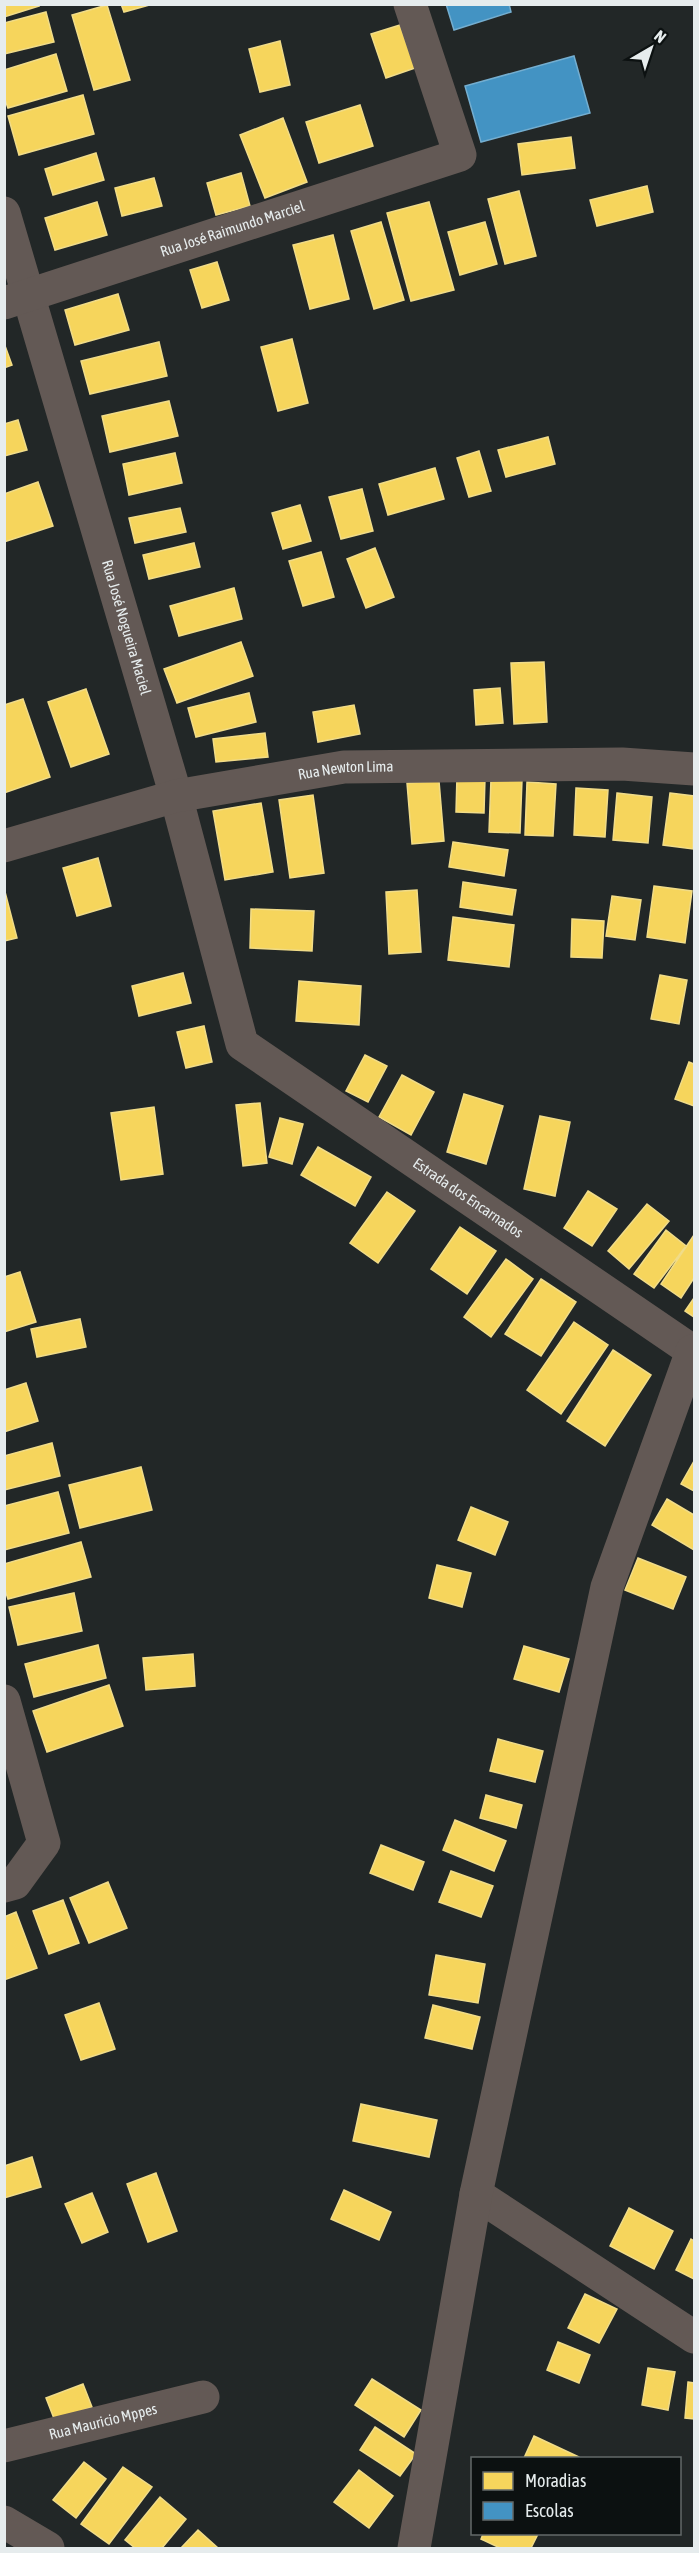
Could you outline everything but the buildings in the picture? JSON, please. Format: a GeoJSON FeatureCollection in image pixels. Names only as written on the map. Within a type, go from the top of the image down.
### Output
{"type":"FeatureCollection","features":[{"type":"Feature","properties":{"kind":"street","name":"Rua José Raimundo Marciel"},"geometry":{"type":"LineString","coordinates":[[16,299],[460,154],[410,4]]}},
{"type":"Feature","properties":{"kind":"street","name":"Rua José Nogueira Maciel"},"geometry":{"type":"LineString","coordinates":[[4,213],[16,299],[176,796],[242,1044]]}},
{"type":"Feature","properties":{"kind":"street","name":"Rua Newton Lima"},"geometry":{"type":"LineString","coordinates":[[4,846],[176,796],[344,767],[621,764],[694,770]]}},
{"type":"Feature","properties":{"kind":"street","name":"Estrada dos Encarnados"},"geometry":{"type":"LineString","coordinates":[[242,1044],[694,1352]]}},
{"type":"Feature","properties":{"kind":"street"},"geometry":{"type":"LineString","coordinates":[[414,2548],[476,2194],[607,1587],[694,1352]]}},
{"type":"Feature","properties":{"kind":"street"},"geometry":{"type":"LineString","coordinates":[[4,1701],[44,1843],[15,1883],[4,1886]]}},
{"type":"Feature","properties":{"kind":"street"},"geometry":{"type":"LineString","coordinates":[[476,2194],[694,2337]]}},
{"type":"Feature","properties":{"kind":"street","name":"Rua Mauricio Mppes"},"geometry":{"type":"LineString","coordinates":[[4,2446],[203,2397]]}},
{"type":"Feature","properties":{"kind":"street"},"geometry":{"type":"LineString","coordinates":[[4,2522],[48,2548]]}}]}
